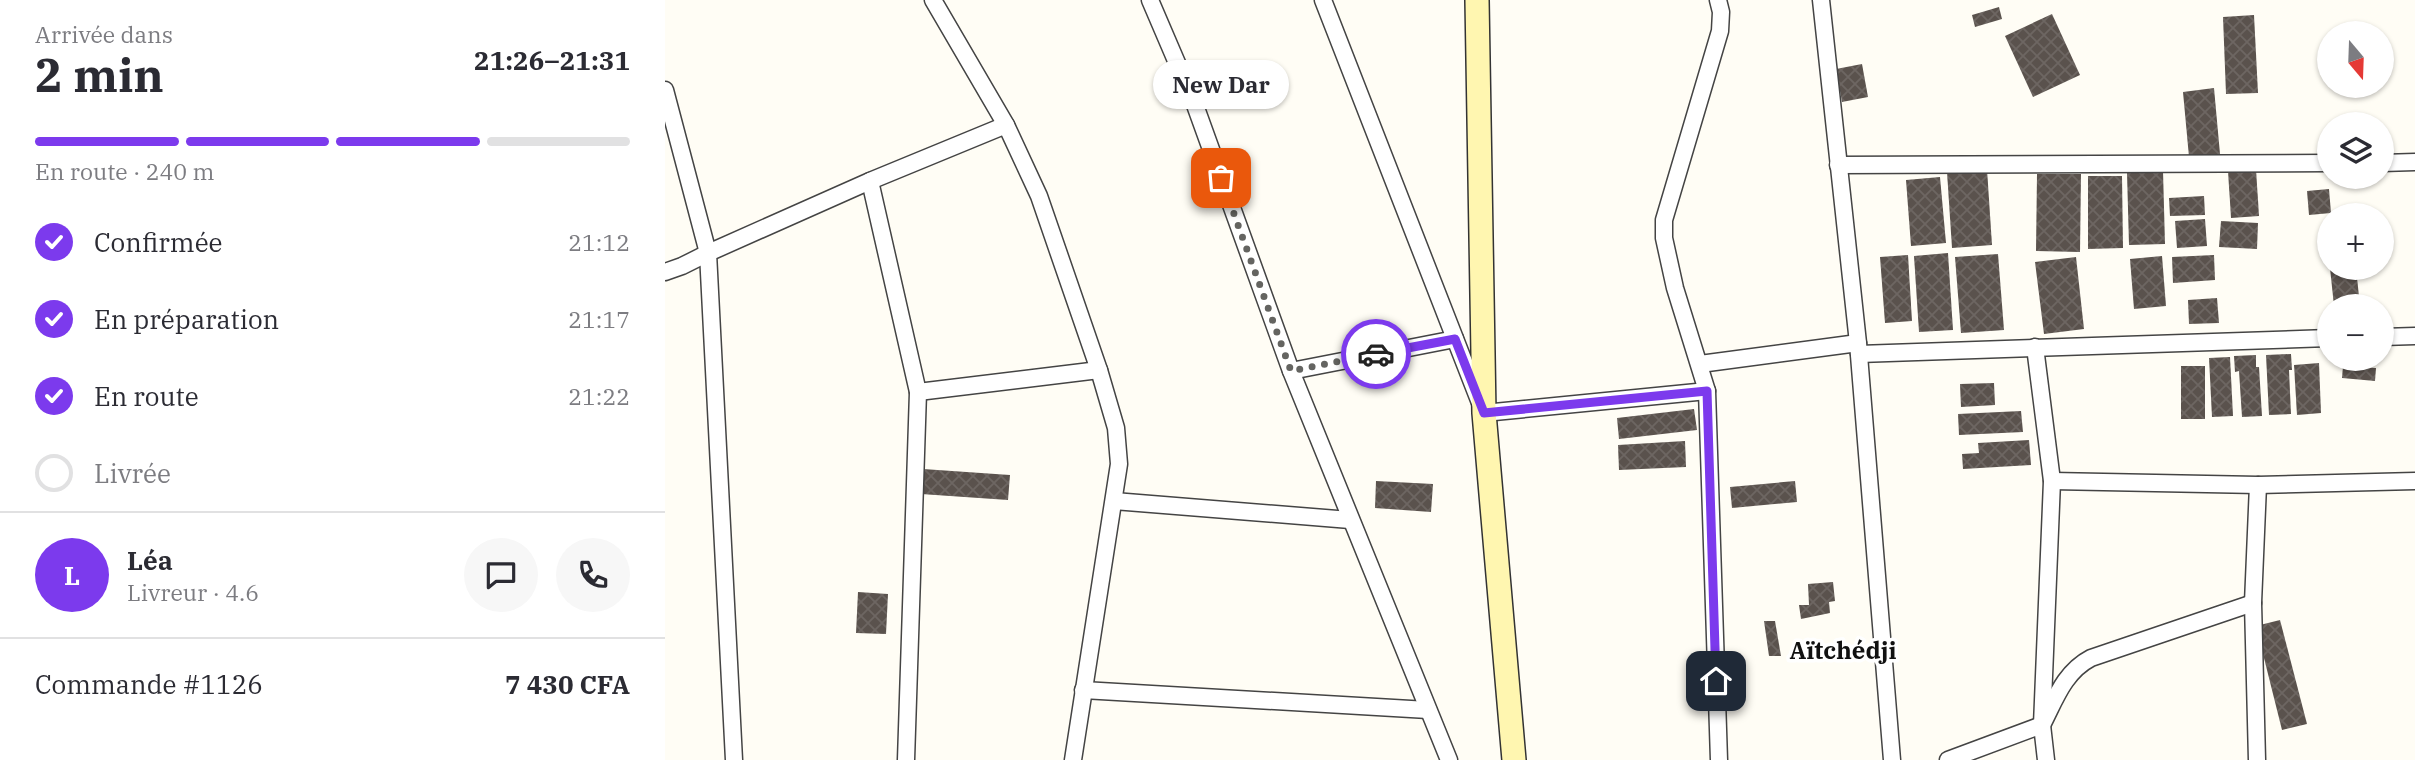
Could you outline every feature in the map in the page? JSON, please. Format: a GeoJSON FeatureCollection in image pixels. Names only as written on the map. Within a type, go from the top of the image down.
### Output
{"type":"FeatureCollection","features":[{"type":"Feature","properties":{"kind":"street"},"geometry":{"type":"LineString","coordinates":[[933,0],[1006,125],[1039,196],[1099,370],[1116,428],[1119,464],[1073,760]]}},
{"type":"Feature","properties":{"kind":"street"},"geometry":{"type":"LineString","coordinates":[[1150,0],[1195,105],[1291,371],[1449,760]]}},
{"type":"Feature","properties":{"kind":"street"},"geometry":{"type":"LineString","coordinates":[[1323,0],[1484,413]]}},
{"type":"Feature","properties":{"kind":"street"},"geometry":{"type":"LineString","coordinates":[[1477,0],[1484,413],[1514,760]]}},
{"type":"Feature","properties":{"kind":"street"},"geometry":{"type":"LineString","coordinates":[[1719,0],[1720,31],[1664,220],[1664,238],[1675,288],[1707,391],[1719,760]]}},
{"type":"Feature","properties":{"kind":"street"},"geometry":{"type":"LineString","coordinates":[[1821,0],[1858,348],[1892,760]]}},
{"type":"Feature","properties":{"kind":"street"},"geometry":{"type":"LineString","coordinates":[[665,98],[708,253],[734,760]]}},
{"type":"Feature","properties":{"kind":"street"},"geometry":{"type":"LineString","coordinates":[[665,272],[870,181],[1006,125]]}},
{"type":"Feature","properties":{"kind":"street"},"geometry":{"type":"LineString","coordinates":[[2394,163],[2415,162]]}},
{"type":"Feature","properties":{"kind":"street"},"geometry":{"type":"LineString","coordinates":[[1838,165],[2317,163]]}},
{"type":"Feature","properties":{"kind":"street"},"geometry":{"type":"LineString","coordinates":[[870,181],[918,393],[907,760]]}},
{"type":"Feature","properties":{"kind":"street"},"geometry":{"type":"LineString","coordinates":[[2394,337],[2415,336]]}},
{"type":"Feature","properties":{"kind":"street"},"geometry":{"type":"LineString","coordinates":[[1700,365],[1858,348],[2035,347],[2317,338]]}},
{"type":"Feature","properties":{"kind":"street"},"geometry":{"type":"LineString","coordinates":[[1291,371],[1455,339]]}},
{"type":"Feature","properties":{"kind":"street"},"geometry":{"type":"LineString","coordinates":[[2035,347],[2052,481],[2042,725],[2046,760]]}},
{"type":"Feature","properties":{"kind":"street"},"geometry":{"type":"LineString","coordinates":[[918,393],[1099,370]]}},
{"type":"Feature","properties":{"kind":"street"},"geometry":{"type":"LineString","coordinates":[[1484,413],[1707,391]]}},
{"type":"Feature","properties":{"kind":"street"},"geometry":{"type":"LineString","coordinates":[[2052,481],[2258,485],[2415,481]]}},
{"type":"Feature","properties":{"kind":"street"},"geometry":{"type":"LineString","coordinates":[[2257,760],[2253,603],[2258,485]]}},
{"type":"Feature","properties":{"kind":"street"},"geometry":{"type":"LineString","coordinates":[[1114,501],[1350,520]]}},
{"type":"Feature","properties":{"kind":"street"},"geometry":{"type":"LineString","coordinates":[[1948,760],[2042,725],[2068,674],[2078,664],[2253,603]]}},
{"type":"Feature","properties":{"kind":"street"},"geometry":{"type":"LineString","coordinates":[[1083,690],[1428,710]]}},
{"type":"Feature","properties":{"kind":"building"},"geometry":{"type":"Polygon","coordinates":[[[1999,7],[2002,19],[1975,27],[1972,15],[1999,7]]]}},
{"type":"Feature","properties":{"kind":"building"},"geometry":{"type":"Polygon","coordinates":[[[2052,14],[2080,75],[2033,97],[2005,36],[2052,14]]]}},
{"type":"Feature","properties":{"kind":"building"},"geometry":{"type":"Polygon","coordinates":[[[2254,15],[2258,93],[2226,94],[2223,17],[2254,15]]]}},
{"type":"Feature","properties":{"kind":"building"},"geometry":{"type":"Polygon","coordinates":[[[1862,64],[1868,97],[1842,102],[1836,69],[1862,64]]]}},
{"type":"Feature","properties":{"kind":"building"},"geometry":{"type":"Polygon","coordinates":[[[2214,88],[2220,154],[2189,157],[2183,92],[2214,88]]]}},
{"type":"Feature","properties":{"kind":"building"},"geometry":{"type":"Polygon","coordinates":[[[1987,169],[1992,245],[1952,248],[1947,172],[1987,169]]]}},
{"type":"Feature","properties":{"kind":"building"},"geometry":{"type":"Polygon","coordinates":[[[2256,169],[2259,216],[2231,218],[2228,171],[2256,169]]]}},
{"type":"Feature","properties":{"kind":"building"},"geometry":{"type":"Polygon","coordinates":[[[2163,171],[2165,244],[2129,245],[2127,173],[2163,171]]]}},
{"type":"Feature","properties":{"kind":"building"},"geometry":{"type":"Polygon","coordinates":[[[2037,174],[2081,174],[2080,252],[2036,251],[2037,174]]]}},
{"type":"Feature","properties":{"kind":"building"},"geometry":{"type":"Polygon","coordinates":[[[2088,176],[2122,176],[2123,248],[2088,249],[2088,176]]]}},
{"type":"Feature","properties":{"kind":"building"},"geometry":{"type":"Polygon","coordinates":[[[1940,177],[1946,243],[1911,246],[1906,180],[1940,177]]]}},
{"type":"Feature","properties":{"kind":"building"},"geometry":{"type":"Polygon","coordinates":[[[2329,189],[2330,203],[2317,203],[2317,214],[2309,215],[2307,191],[2329,189]]]}},
{"type":"Feature","properties":{"kind":"building"},"geometry":{"type":"Polygon","coordinates":[[[2204,196],[2205,215],[2170,216],[2169,198],[2204,196]]]}},
{"type":"Feature","properties":{"kind":"building"},"geometry":{"type":"Polygon","coordinates":[[[2205,219],[2207,246],[2177,248],[2175,221],[2205,219]]]}},
{"type":"Feature","properties":{"kind":"building"},"geometry":{"type":"Polygon","coordinates":[[[2221,221],[2258,223],[2257,249],[2219,247],[2221,221]]]}},
{"type":"Feature","properties":{"kind":"building"},"geometry":{"type":"Polygon","coordinates":[[[1948,253],[1953,330],[1919,332],[1914,256],[1948,253]]]}},
{"type":"Feature","properties":{"kind":"building"},"geometry":{"type":"Polygon","coordinates":[[[1998,254],[2004,330],[1961,333],[1955,257],[1998,254]]]}},
{"type":"Feature","properties":{"kind":"building"},"geometry":{"type":"Polygon","coordinates":[[[1908,255],[1912,321],[1885,323],[1880,257],[1908,255]]]}},
{"type":"Feature","properties":{"kind":"building"},"geometry":{"type":"Polygon","coordinates":[[[2214,255],[2215,280],[2173,283],[2172,257],[2214,255]]]}},
{"type":"Feature","properties":{"kind":"building"},"geometry":{"type":"Polygon","coordinates":[[[2162,256],[2166,306],[2134,309],[2130,259],[2162,256]]]}},
{"type":"Feature","properties":{"kind":"building"},"geometry":{"type":"Polygon","coordinates":[[[2076,257],[2084,329],[2044,334],[2035,262],[2076,257]]]}},
{"type":"Feature","properties":{"kind":"building"},"geometry":{"type":"Polygon","coordinates":[[[2331,280],[2357,280],[2359,294],[2333,294],[2331,280]]]}},
{"type":"Feature","properties":{"kind":"building"},"geometry":{"type":"Polygon","coordinates":[[[2217,298],[2219,323],[2189,324],[2188,300],[2217,298]]]}},
{"type":"Feature","properties":{"kind":"building"},"geometry":{"type":"Polygon","coordinates":[[[2291,354],[2291,414],[2269,415],[2266,355],[2291,354]]]}},
{"type":"Feature","properties":{"kind":"building"},"geometry":{"type":"Polygon","coordinates":[[[2256,355],[2262,416],[2242,417],[2239,371],[2235,372],[2234,356],[2256,355]]]}},
{"type":"Feature","properties":{"kind":"building"},"geometry":{"type":"Polygon","coordinates":[[[2230,357],[2233,416],[2212,417],[2209,358],[2230,357]]]}},
{"type":"Feature","properties":{"kind":"building"},"geometry":{"type":"Polygon","coordinates":[[[2317,363],[2321,413],[2297,415],[2294,365],[2317,363]]]}},
{"type":"Feature","properties":{"kind":"building"},"geometry":{"type":"Polygon","coordinates":[[[2181,366],[2205,366],[2205,419],[2181,419],[2181,366]]]}},
{"type":"Feature","properties":{"kind":"building"},"geometry":{"type":"Polygon","coordinates":[[[2343,371],[2376,371],[2375,381],[2342,378],[2343,371]]]}},
{"type":"Feature","properties":{"kind":"building"},"geometry":{"type":"Polygon","coordinates":[[[1994,383],[1995,405],[1961,407],[1960,384],[1994,383]]]}},
{"type":"Feature","properties":{"kind":"building"},"geometry":{"type":"Polygon","coordinates":[[[1694,409],[1697,430],[1619,439],[1617,418],[1694,409]]]}},
{"type":"Feature","properties":{"kind":"building"},"geometry":{"type":"Polygon","coordinates":[[[2021,411],[2023,432],[1959,435],[1958,414],[2021,411]]]}},
{"type":"Feature","properties":{"kind":"building"},"geometry":{"type":"Polygon","coordinates":[[[2029,440],[2031,465],[1963,469],[1962,454],[1979,453],[1978,443],[2029,440]]]}},
{"type":"Feature","properties":{"kind":"building"},"geometry":{"type":"Polygon","coordinates":[[[1685,441],[1686,467],[1619,470],[1618,445],[1685,441]]]}},
{"type":"Feature","properties":{"kind":"building"},"geometry":{"type":"Polygon","coordinates":[[[923,469],[1010,475],[1008,500],[921,494],[923,469]]]}},
{"type":"Feature","properties":{"kind":"building"},"geometry":{"type":"Polygon","coordinates":[[[1376,481],[1433,484],[1431,512],[1375,508],[1376,481]]]}},
{"type":"Feature","properties":{"kind":"building"},"geometry":{"type":"Polygon","coordinates":[[[1795,481],[1797,502],[1732,508],[1730,487],[1795,481]]]}},
{"type":"Feature","properties":{"kind":"building"},"geometry":{"type":"Polygon","coordinates":[[[1833,582],[1835,601],[1829,602],[1830,613],[1801,619],[1799,605],[1809,605],[1808,584],[1833,582]]]}},
{"type":"Feature","properties":{"kind":"building"},"geometry":{"type":"Polygon","coordinates":[[[858,592],[888,594],[886,634],[856,633],[858,592]]]}},
{"type":"Feature","properties":{"kind":"building"},"geometry":{"type":"Polygon","coordinates":[[[2280,620],[2307,724],[2282,730],[2256,626],[2280,620]]]}},
{"type":"Feature","properties":{"kind":"building"},"geometry":{"type":"Polygon","coordinates":[[[1764,621],[1775,621],[1781,656],[1769,656],[1764,621]]]}},
{"type":"Feature","properties":{"kind":"way so far"},"geometry":{"type":"LineString","coordinates":[[1221,178],[1291,371],[1376,354]]}},
{"type":"Feature","properties":{"kind":"place","name":"New Dar"},"geometry":{"type":"Point","coordinates":[1221,178]}},
{"type":"Feature","properties":{"kind":"district","name":"Aïtchédji"},"geometry":{"type":"Point","coordinates":[1843,651]}},
{"type":"Feature","properties":{"kind":"route"},"geometry":{"type":"LineString","coordinates":[[1376,354],[1455,339],[1484,413],[1707,391],[1716,681]]}}]}
